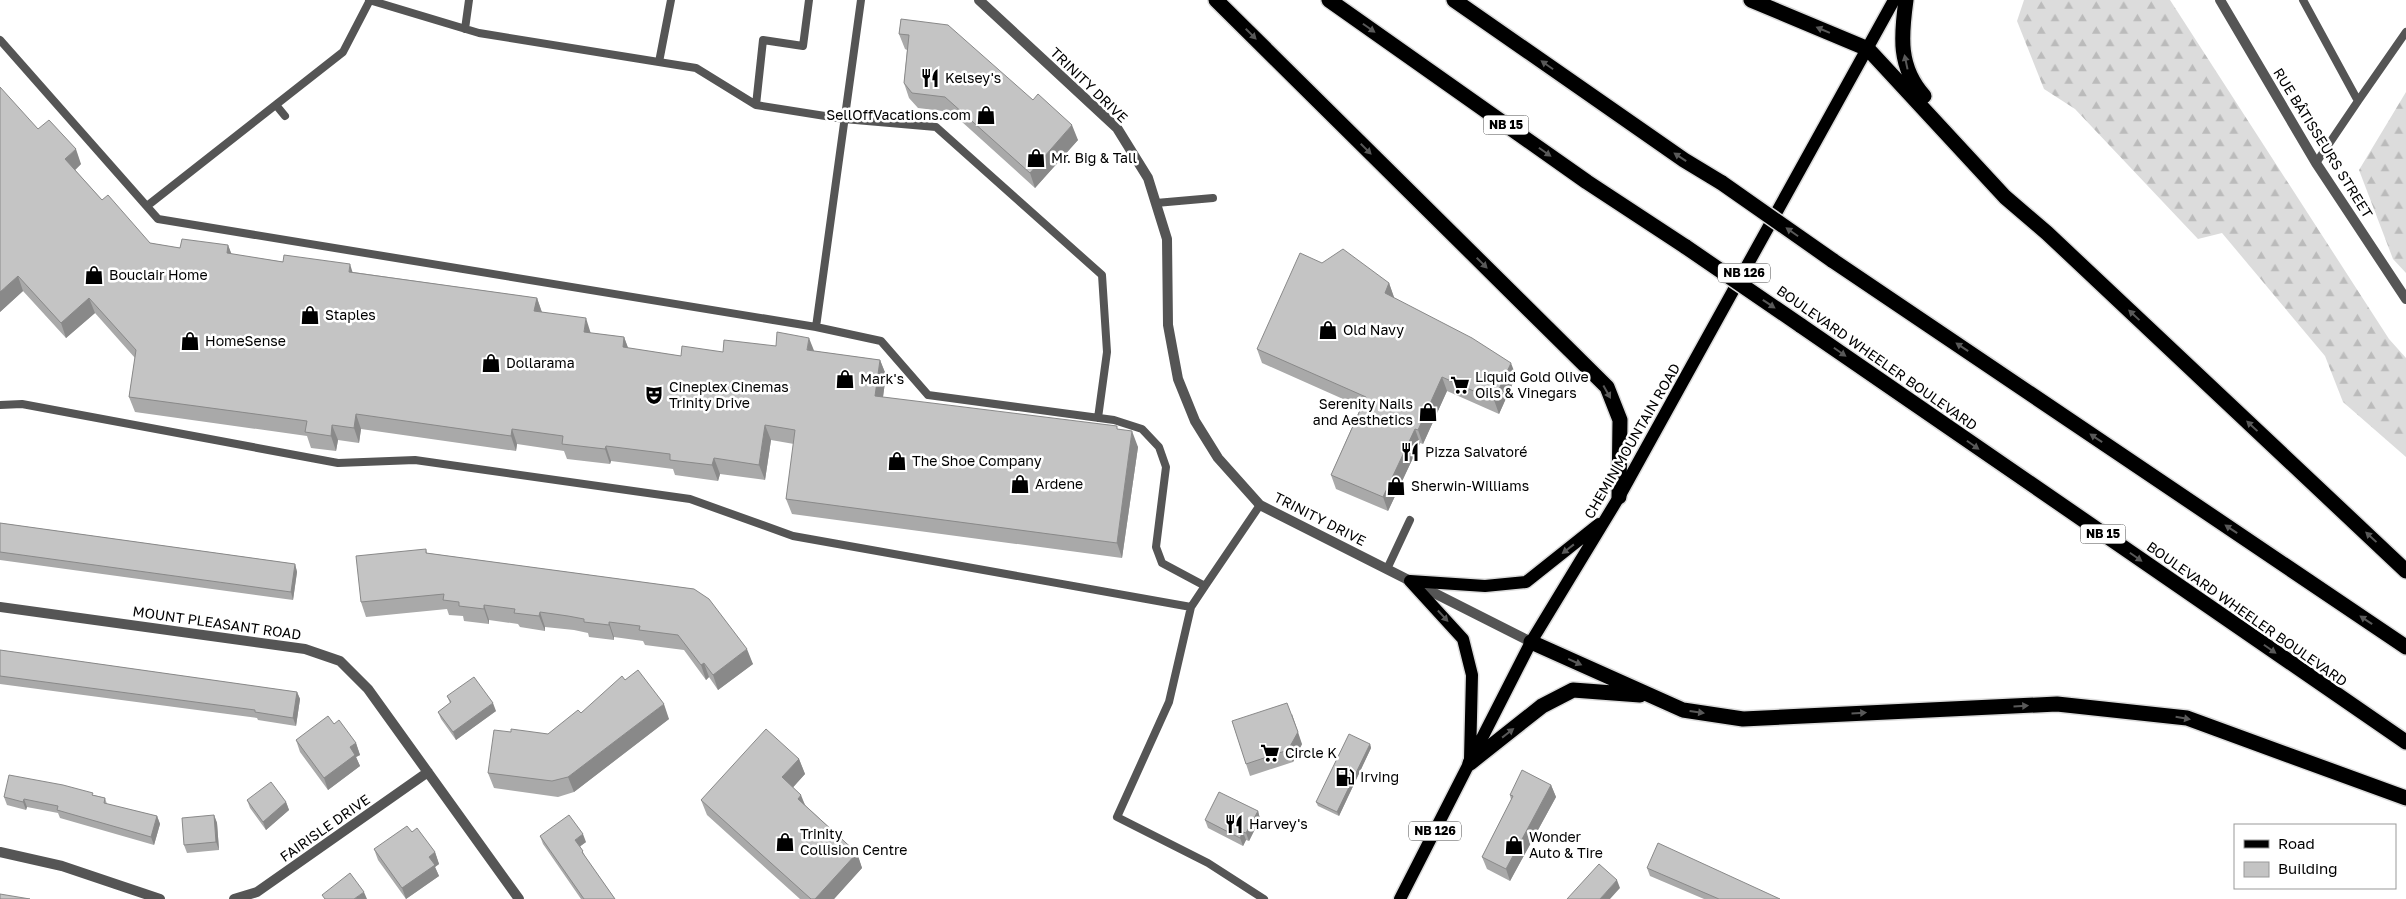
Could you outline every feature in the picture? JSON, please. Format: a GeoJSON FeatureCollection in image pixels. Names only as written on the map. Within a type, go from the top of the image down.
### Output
{"type":"FeatureCollection","features":[{"type":"Feature","properties":{"kind":"highway"},"geometry":{"type":"LineString","coordinates":[[1216,0],[1607,388],[1620,420],[1619,497]]}},
{"type":"Feature","properties":{"kind":"highway","name":"BOULEVARD WHEELER BOULEVARD"},"geometry":{"type":"LineString","coordinates":[[1329,0],[1587,182],[1800,324],[2406,742]]}},
{"type":"Feature","properties":{"kind":"highway"},"geometry":{"type":"LineString","coordinates":[[1454,0],[1684,160],[1722,183],[1832,260],[2406,648]]}},
{"type":"Feature","properties":{"kind":"highway"},"geometry":{"type":"LineString","coordinates":[[1751,0],[1868,49],[2005,197],[2047,233],[2406,571]]}},
{"type":"Feature","properties":{"kind":"highway"},"geometry":{"type":"LineString","coordinates":[[1906,0],[1902,33],[1905,62],[1912,82],[2047,233]]}},
{"type":"Feature","properties":{"kind":"highway"},"geometry":{"type":"LineString","coordinates":[[1530,642],[1683,710],[1743,719],[2057,704],[2187,718],[2406,798]]}},
{"type":"Feature","properties":{"kind":"highway"},"geometry":{"type":"LineString","coordinates":[[1470,763],[1542,706],[1573,690],[1652,696]]}},
{"type":"Feature","properties":{"kind":"main road","name":"CHEMIN MOUNTAIN ROAD"},"geometry":{"type":"LineString","coordinates":[[1400,899],[1530,642],[1619,497],[1894,0]]}},
{"type":"Feature","properties":{"kind":"main road"},"geometry":{"type":"LineString","coordinates":[[1410,581],[1485,586],[1526,582],[1606,519]]}},
{"type":"Feature","properties":{"kind":"main road"},"geometry":{"type":"LineString","coordinates":[[1410,581],[1463,639],[1472,676],[1470,763]]}},
{"type":"Feature","properties":{"kind":"street","name":"TRINITY DRIVE"},"geometry":{"type":"LineString","coordinates":[[979,0],[1117,128],[1148,178],[1167,239],[1168,325],[1178,378],[1195,421],[1218,458],[1260,505],[1530,642]]}},
{"type":"Feature","properties":{"kind":"street","name":"RUE BÂTISSEURS STREET"},"geometry":{"type":"LineString","coordinates":[[2220,0],[2316,163],[2406,299]]}},
{"type":"Feature","properties":{"kind":"street","name":"MOUNT PLEASANT ROAD"},"geometry":{"type":"LineString","coordinates":[[0,607],[305,648],[340,661],[368,688],[519,899]]}},
{"type":"Feature","properties":{"kind":"street","name":"FAIRISLE DRIVE"},"geometry":{"type":"LineString","coordinates":[[234,899],[257,892],[428,772]]}},
{"type":"Feature","properties":{"kind":"street"},"geometry":{"type":"LineString","coordinates":[[0,852],[62,866],[160,899]]}},
{"type":"Feature","properties":{"kind":"lane"},"geometry":{"type":"LineString","coordinates":[[147,206],[343,52],[369,0],[480,33],[696,68],[756,105],[844,119],[936,127],[1102,275],[1107,352],[1098,418]]}},
{"type":"Feature","properties":{"kind":"lane"},"geometry":{"type":"LineString","coordinates":[[465,29],[469,0]]}},
{"type":"Feature","properties":{"kind":"lane"},"geometry":{"type":"LineString","coordinates":[[659,62],[671,0]]}},
{"type":"Feature","properties":{"kind":"lane"},"geometry":{"type":"LineString","coordinates":[[756,105],[763,40],[802,46],[809,0]]}},
{"type":"Feature","properties":{"kind":"lane"},"geometry":{"type":"LineString","coordinates":[[816,327],[862,0]]}},
{"type":"Feature","properties":{"kind":"lane"},"geometry":{"type":"LineString","coordinates":[[2304,0],[2358,101]]}},
{"type":"Feature","properties":{"kind":"lane"},"geometry":{"type":"LineString","coordinates":[[2316,163],[2406,32]]}},
{"type":"Feature","properties":{"kind":"lane"},"geometry":{"type":"LineString","coordinates":[[0,40],[158,219],[816,327],[881,341],[928,395],[1114,420],[1142,429],[1159,447],[1166,467],[1156,547],[1162,563],[1205,586]]}},
{"type":"Feature","properties":{"kind":"lane"},"geometry":{"type":"LineString","coordinates":[[276,105],[284,116]]}},
{"type":"Feature","properties":{"kind":"lane"},"geometry":{"type":"LineString","coordinates":[[1156,203],[1213,198]]}},
{"type":"Feature","properties":{"kind":"lane"},"geometry":{"type":"LineString","coordinates":[[0,405],[22,404],[338,463],[415,460],[690,499],[793,536],[1191,607]]}},
{"type":"Feature","properties":{"kind":"lane"},"geometry":{"type":"LineString","coordinates":[[1260,505],[1191,607],[1169,702],[1117,817],[1208,863],[1264,899]]}},
{"type":"Feature","properties":{"kind":"lane"},"geometry":{"type":"LineString","coordinates":[[1387,569],[1410,520]]}},
{"type":"Feature","properties":{"kind":"green space"},"geometry":{"type":"Polygon","coordinates":[[[2024,0],[2170,0],[2389,339],[2406,358],[2406,457],[2343,402],[2325,356],[2222,233],[2198,239],[2075,109],[2044,89],[2017,21],[2024,0]]]}},
{"type":"Feature","properties":{"kind":"green space"},"geometry":{"type":"Polygon","coordinates":[[[2406,92],[2406,273],[2393,259],[2359,170],[2406,92]]]}},
{"type":"Feature","properties":{"kind":"building"},"geometry":{"type":"Polygon","coordinates":[[[901,19],[948,25],[1033,100],[1038,94],[1072,125],[1030,173],[945,97],[912,93],[904,83],[909,35],[899,34],[901,19]]]}},
{"type":"Feature","properties":{"kind":"building"},"geometry":{"type":"Polygon","coordinates":[[[0,87],[38,129],[49,120],[76,149],[65,159],[102,200],[108,195],[150,243],[180,248],[182,239],[228,245],[227,253],[283,262],[284,255],[350,264],[349,272],[537,298],[534,311],[586,318],[584,332],[624,337],[623,347],[681,356],[682,346],[723,352],[724,340],[776,346],[777,332],[809,338],[807,350],[880,360],[875,396],[1117,426],[1117,429],[1132,431],[1117,543],[786,499],[795,430],[765,425],[759,465],[714,458],[712,465],[670,460],[670,454],[606,446],[605,449],[562,444],[563,436],[512,429],[511,436],[356,414],[354,428],[332,425],[331,436],[305,432],[307,421],[129,397],[136,350],[89,298],[61,323],[18,276],[0,292],[0,87]]]}},
{"type":"Feature","properties":{"kind":"building"},"geometry":{"type":"Polygon","coordinates":[[[1343,249],[1389,283],[1385,293],[1472,338],[1511,363],[1494,400],[1442,377],[1418,430],[1415,429],[1383,497],[1331,475],[1366,397],[1257,349],[1300,253],[1322,263],[1343,249]]]}},
{"type":"Feature","properties":{"kind":"building"},"geometry":{"type":"Polygon","coordinates":[[[0,523],[295,564],[291,592],[0,552],[0,523]]]}},
{"type":"Feature","properties":{"kind":"building"},"geometry":{"type":"Polygon","coordinates":[[[426,549],[426,553],[694,589],[709,599],[747,649],[713,675],[704,663],[701,665],[678,635],[639,630],[640,626],[609,622],[609,625],[584,622],[584,619],[540,612],[539,616],[514,613],[515,609],[484,605],[484,609],[459,606],[459,602],[443,600],[444,594],[361,602],[356,556],[426,549]]]}},
{"type":"Feature","properties":{"kind":"building"},"geometry":{"type":"Polygon","coordinates":[[[0,650],[297,692],[293,718],[255,712],[255,710],[0,676],[0,650]]]}},
{"type":"Feature","properties":{"kind":"building"},"geometry":{"type":"Polygon","coordinates":[[[638,670],[664,704],[568,777],[552,781],[488,773],[494,730],[511,732],[511,729],[548,734],[578,710],[581,713],[622,676],[625,680],[638,670]]]}},
{"type":"Feature","properties":{"kind":"building"},"geometry":{"type":"Polygon","coordinates":[[[474,677],[493,703],[453,732],[438,712],[451,702],[447,696],[474,677]]]}},
{"type":"Feature","properties":{"kind":"building","name":"Circle K"},"geometry":{"type":"Polygon","coordinates":[[[1287,703],[1298,732],[1288,750],[1246,764],[1232,721],[1287,703]]]}},
{"type":"Feature","properties":{"kind":"building"},"geometry":{"type":"Polygon","coordinates":[[[328,716],[334,724],[339,720],[356,743],[350,747],[355,755],[324,778],[296,740],[328,716]]]}},
{"type":"Feature","properties":{"kind":"building","name":"Trinity Collision Centre"},"geometry":{"type":"Polygon","coordinates":[[[766,729],[799,759],[782,777],[801,795],[798,799],[857,853],[815,899],[811,899],[701,800],[766,729]]]}},
{"type":"Feature","properties":{"kind":"building","name":"Irving"},"geometry":{"type":"Polygon","coordinates":[[[1349,734],[1370,744],[1337,812],[1316,802],[1349,734]]]}},
{"type":"Feature","properties":{"kind":"building","name":"Wonder Auto & Tire"},"geometry":{"type":"Polygon","coordinates":[[[1522,770],[1551,785],[1506,869],[1482,857],[1513,796],[1510,795],[1522,770]]]}},
{"type":"Feature","properties":{"kind":"building"},"geometry":{"type":"Polygon","coordinates":[[[9,775],[63,785],[93,793],[92,795],[105,798],[104,803],[157,816],[151,837],[57,810],[58,806],[24,799],[23,802],[4,797],[9,775]]]}},
{"type":"Feature","properties":{"kind":"building"},"geometry":{"type":"Polygon","coordinates":[[[271,782],[286,802],[263,822],[247,800],[271,782]]]}},
{"type":"Feature","properties":{"kind":"building","name":"Harvey's"},"geometry":{"type":"Polygon","coordinates":[[[1219,792],[1258,811],[1246,833],[1243,832],[1240,838],[1205,820],[1219,792]]]}},
{"type":"Feature","properties":{"kind":"building"},"geometry":{"type":"Polygon","coordinates":[[[214,815],[216,842],[184,845],[182,818],[214,815]]]}},
{"type":"Feature","properties":{"kind":"building"},"geometry":{"type":"Polygon","coordinates":[[[569,815],[583,834],[575,840],[615,899],[584,899],[540,836],[569,815]]]}},
{"type":"Feature","properties":{"kind":"building"},"geometry":{"type":"Polygon","coordinates":[[[407,826],[412,832],[417,828],[435,852],[429,857],[435,865],[402,888],[374,849],[407,826]]]}},
{"type":"Feature","properties":{"kind":"building"},"geometry":{"type":"Polygon","coordinates":[[[1658,843],[1780,899],[1719,899],[1647,868],[1658,843]]]}},
{"type":"Feature","properties":{"kind":"building"},"geometry":{"type":"Polygon","coordinates":[[[1599,864],[1617,880],[1600,899],[1567,899],[1599,864]]]}},
{"type":"Feature","properties":{"kind":"building"},"geometry":{"type":"Polygon","coordinates":[[[350,873],[364,892],[354,899],[325,899],[322,895],[350,873]]]}},
{"type":"Feature","properties":{"kind":"building"},"geometry":{"type":"Polygon","coordinates":[[[0,894],[30,899],[0,899],[0,894]]]}},
{"type":"Feature","properties":{"kind":"place","name":"Kelsey's"},"geometry":{"type":"Point","coordinates":[930,78]}},
{"type":"Feature","properties":{"kind":"place","name":"SellOffVacations.com"},"geometry":{"type":"Point","coordinates":[986,115]}},
{"type":"Feature","properties":{"kind":"place","name":"Mr. Big & Tall"},"geometry":{"type":"Point","coordinates":[1036,158]}},
{"type":"Feature","properties":{"kind":"place","name":"Bouclair Home"},"geometry":{"type":"Point","coordinates":[94,275]}},
{"type":"Feature","properties":{"kind":"place","name":"Staples"},"geometry":{"type":"Point","coordinates":[310,315]}},
{"type":"Feature","properties":{"kind":"place","name":"Old Navy"},"geometry":{"type":"Point","coordinates":[1328,330]}},
{"type":"Feature","properties":{"kind":"place","name":"HomeSense"},"geometry":{"type":"Point","coordinates":[190,341]}},
{"type":"Feature","properties":{"kind":"place","name":"Dollarama"},"geometry":{"type":"Point","coordinates":[491,363]}},
{"type":"Feature","properties":{"kind":"place","name":"Mark's"},"geometry":{"type":"Point","coordinates":[845,379]}},
{"type":"Feature","properties":{"kind":"place","name":"Liquid Gold Olive Oils & Vinegars"},"geometry":{"type":"Point","coordinates":[1460,385]}},
{"type":"Feature","properties":{"kind":"place","name":"Cineplex Cinemas Trinity Drive"},"geometry":{"type":"Point","coordinates":[654,395]}},
{"type":"Feature","properties":{"kind":"place","name":"Serenity Nails and Aesthetics"},"geometry":{"type":"Point","coordinates":[1428,412]}},
{"type":"Feature","properties":{"kind":"place","name":"Pizza Salvatoré"},"geometry":{"type":"Point","coordinates":[1410,452]}},
{"type":"Feature","properties":{"kind":"place","name":"The Shoe Company"},"geometry":{"type":"Point","coordinates":[897,461]}},
{"type":"Feature","properties":{"kind":"place","name":"Ardene"},"geometry":{"type":"Point","coordinates":[1020,484]}},
{"type":"Feature","properties":{"kind":"place","name":"Sherwin-Williams"},"geometry":{"type":"Point","coordinates":[1396,486]}},
{"type":"Feature","properties":{"kind":"place","name":"Circle K"},"geometry":{"type":"Point","coordinates":[1270,753]}},
{"type":"Feature","properties":{"kind":"place","name":"Irving"},"geometry":{"type":"Point","coordinates":[1345,777]}},
{"type":"Feature","properties":{"kind":"place","name":"Harvey's"},"geometry":{"type":"Point","coordinates":[1234,824]}},
{"type":"Feature","properties":{"kind":"place","name":"Trinity Collision Centre"},"geometry":{"type":"Point","coordinates":[785,842]}},
{"type":"Feature","properties":{"kind":"place","name":"Wonder Auto & Tire"},"geometry":{"type":"Point","coordinates":[1514,845]}}]}
